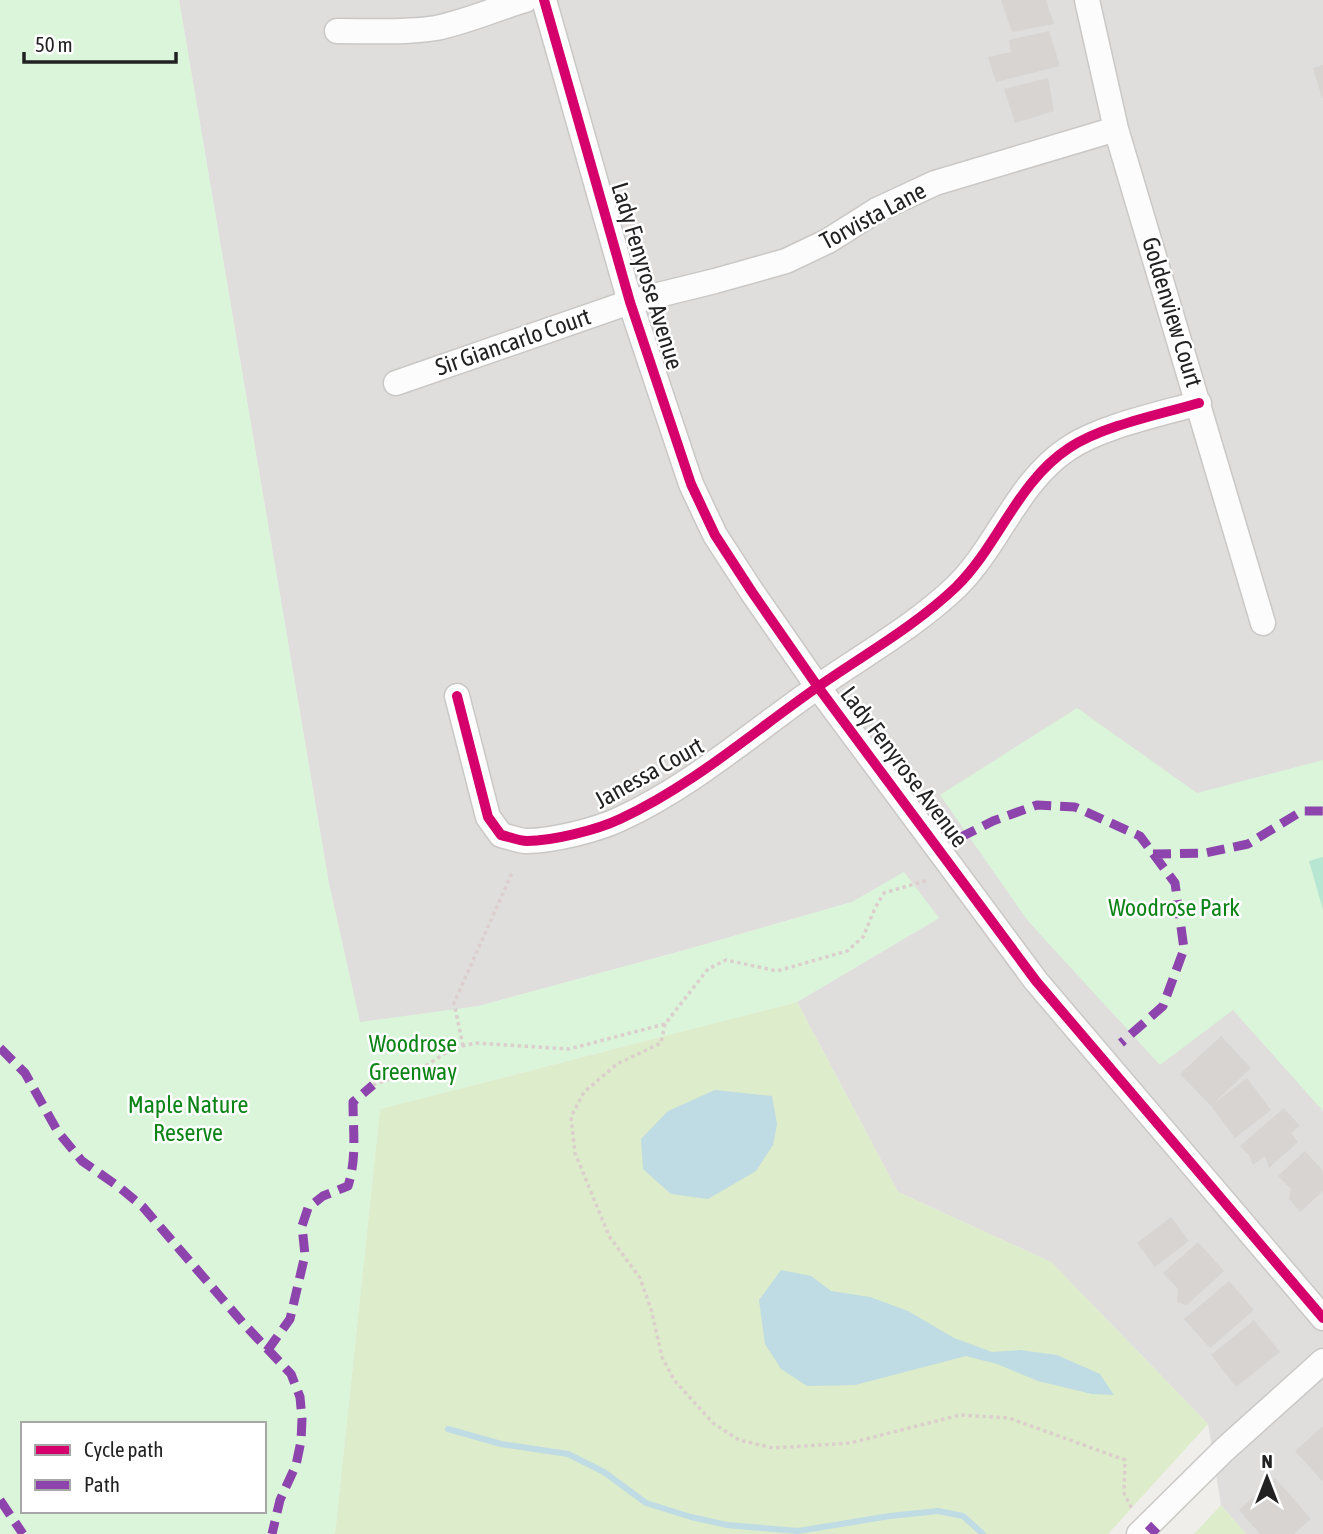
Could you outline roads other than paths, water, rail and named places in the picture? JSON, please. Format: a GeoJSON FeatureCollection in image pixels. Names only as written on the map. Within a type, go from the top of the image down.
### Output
{"type":"FeatureCollection","features":[{"type":"Feature","properties":{"kind":"street"},"geometry":{"type":"LineString","coordinates":[[337,31],[434,28],[464,21],[525,0]]}},
{"type":"Feature","properties":{"kind":"street","name":"Lady Fenyrose Avenue"},"geometry":{"type":"LineString","coordinates":[[544,0],[630,302],[691,484],[715,535],[818,687],[1036,981],[1323,1318]]}},
{"type":"Feature","properties":{"kind":"street","name":"Goldenview Court"},"geometry":{"type":"LineString","coordinates":[[1087,0],[1116,129],[1263,623]]}},
{"type":"Feature","properties":{"kind":"street","name":"Torvista Lane"},"geometry":{"type":"LineString","coordinates":[[630,302],[786,261],[828,241],[877,210],[935,183],[1116,129]]}},
{"type":"Feature","properties":{"kind":"street","name":"Sir Giancarlo Court"},"geometry":{"type":"LineString","coordinates":[[396,383],[630,302]]}},
{"type":"Feature","properties":{"kind":"street","name":"Janessa Court"},"geometry":{"type":"LineString","coordinates":[[457,696],[488,817],[501,835],[527,841],[555,837],[619,820],[669,792],[735,748],[818,687],[913,623],[957,585],[992,541],[1016,501],[1045,467],[1070,447],[1116,427],[1199,403]]}},
{"type":"Feature","properties":{"kind":"street"},"geometry":{"type":"LineString","coordinates":[[1144,1529],[1224,1450],[1323,1361]]}},
{"type":"Feature","properties":{"kind":"water"},"geometry":{"type":"Polygon","coordinates":[[[715,1090],[772,1096],[777,1124],[773,1145],[756,1171],[708,1199],[671,1194],[643,1169],[641,1139],[668,1111],[715,1090]]]}},
{"type":"Feature","properties":{"kind":"water"},"geometry":{"type":"Polygon","coordinates":[[[781,1270],[811,1276],[831,1291],[870,1297],[908,1311],[954,1338],[992,1352],[1020,1350],[1057,1355],[1100,1374],[1114,1395],[1092,1394],[1038,1381],[997,1364],[966,1356],[855,1385],[807,1386],[781,1369],[765,1344],[759,1300],[781,1270]]]}},
{"type":"Feature","properties":{"kind":"waterway"},"geometry":{"type":"LineString","coordinates":[[448,1429],[501,1444],[568,1454],[604,1472],[646,1503],[727,1525],[798,1531],[938,1511],[963,1516],[983,1534]]}},
{"type":"Feature","properties":{"kind":"park label","name":"Woodrose Park"},"geometry":{"type":"Point","coordinates":[1174,908]}},
{"type":"Feature","properties":{"kind":"park label","name":"Woodrose Greenway"},"geometry":{"type":"Point","coordinates":[413,1058]}},
{"type":"Feature","properties":{"kind":"park label","name":"Maple Nature Reserve"},"geometry":{"type":"Point","coordinates":[188,1119]}}]}
